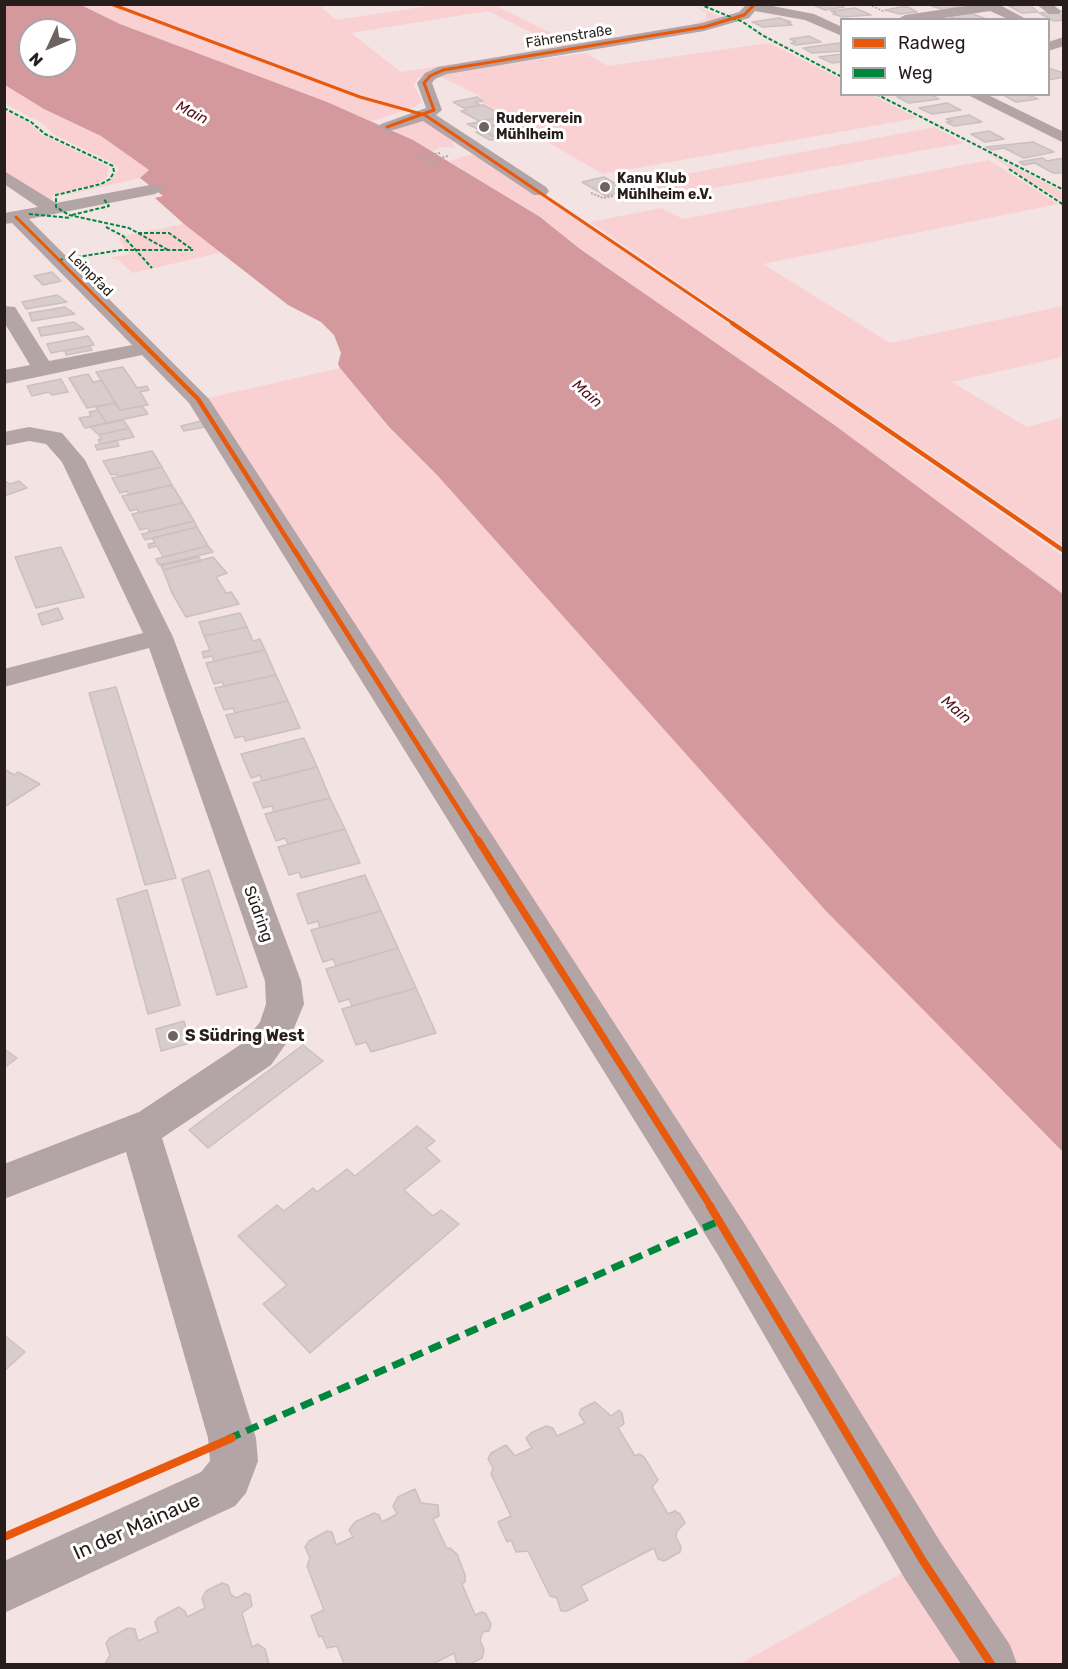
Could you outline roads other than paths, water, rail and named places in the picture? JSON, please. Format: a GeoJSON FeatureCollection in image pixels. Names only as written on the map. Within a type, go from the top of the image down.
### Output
{"type":"FeatureCollection","features":[{"type":"Feature","properties":{"kind":"street"},"geometry":{"type":"LineString","coordinates":[[1042,4],[1054,11]]}},
{"type":"Feature","properties":{"kind":"street"},"geometry":{"type":"LineString","coordinates":[[754,6],[809,18],[840,31]]}},
{"type":"Feature","properties":{"kind":"street","name":"Fährenstraße"},"geometry":{"type":"LineString","coordinates":[[425,115],[432,112],[435,105],[424,83],[430,76],[443,70],[704,27],[734,19],[754,6]]}},
{"type":"Feature","properties":{"kind":"street"},"geometry":{"type":"LineString","coordinates":[[911,18],[988,6],[1017,18]]}},
{"type":"Feature","properties":{"kind":"street"},"geometry":{"type":"LineString","coordinates":[[977,96],[1064,138]]}},
{"type":"Feature","properties":{"kind":"street"},"geometry":{"type":"LineString","coordinates":[[387,127],[425,115],[474,158]]}},
{"type":"Feature","properties":{"kind":"street"},"geometry":{"type":"LineString","coordinates":[[450,155],[495,162],[540,191]]}},
{"type":"Feature","properties":{"kind":"street"},"geometry":{"type":"LineString","coordinates":[[4,176],[51,208]]}},
{"type":"Feature","properties":{"kind":"street"},"geometry":{"type":"LineString","coordinates":[[10,218],[155,189]]}},
{"type":"Feature","properties":{"kind":"street","name":"Leinpfad"},"geometry":{"type":"LineString","coordinates":[[10,218],[198,399],[218,428],[733,1242],[923,1561],[991,1665]]}},
{"type":"Feature","properties":{"kind":"street"},"geometry":{"type":"LineString","coordinates":[[8,311],[43,369]]}},
{"type":"Feature","properties":{"kind":"street"},"geometry":{"type":"LineString","coordinates":[[4,377],[147,348]]}},
{"type":"Feature","properties":{"kind":"street","name":"Südring"},"geometry":{"type":"LineString","coordinates":[[4,439],[29,434],[43,435],[54,438],[65,448],[159,637],[283,981],[285,1004],[277,1028],[257,1054],[140,1132],[4,1182]]}},
{"type":"Feature","properties":{"kind":"street"},"geometry":{"type":"LineString","coordinates":[[4,678],[159,637]]}},
{"type":"Feature","properties":{"kind":"street","name":"In der Mainaue"},"geometry":{"type":"LineString","coordinates":[[4,1588],[218,1490],[229,1476],[234,1461],[232,1438],[140,1132]]}},
{"type":"Feature","properties":{"kind":"water","name":"Main"},"geometry":{"type":"Polygon","coordinates":[[[5,5],[81,5],[120,24],[327,102],[413,140],[540,217],[580,249],[833,424],[1063,594],[1063,1152],[825,910],[438,476],[389,427],[340,368],[338,364],[341,353],[334,335],[321,322],[288,305],[184,224],[155,198],[163,196],[140,178],[149,170],[101,136],[44,109],[5,85],[5,5]]]}},
{"type":"Feature","properties":{"kind":"place","name":"Ruderverein Mühlheim"},"geometry":{"type":"Point","coordinates":[484,127]}},
{"type":"Feature","properties":{"kind":"place","name":"Kanu Klub Mühlheim e.V."},"geometry":{"type":"Point","coordinates":[605,187]}},
{"type":"Feature","properties":{"kind":"place","name":"S Südring West"},"geometry":{"type":"Point","coordinates":[173,1036]}}]}
